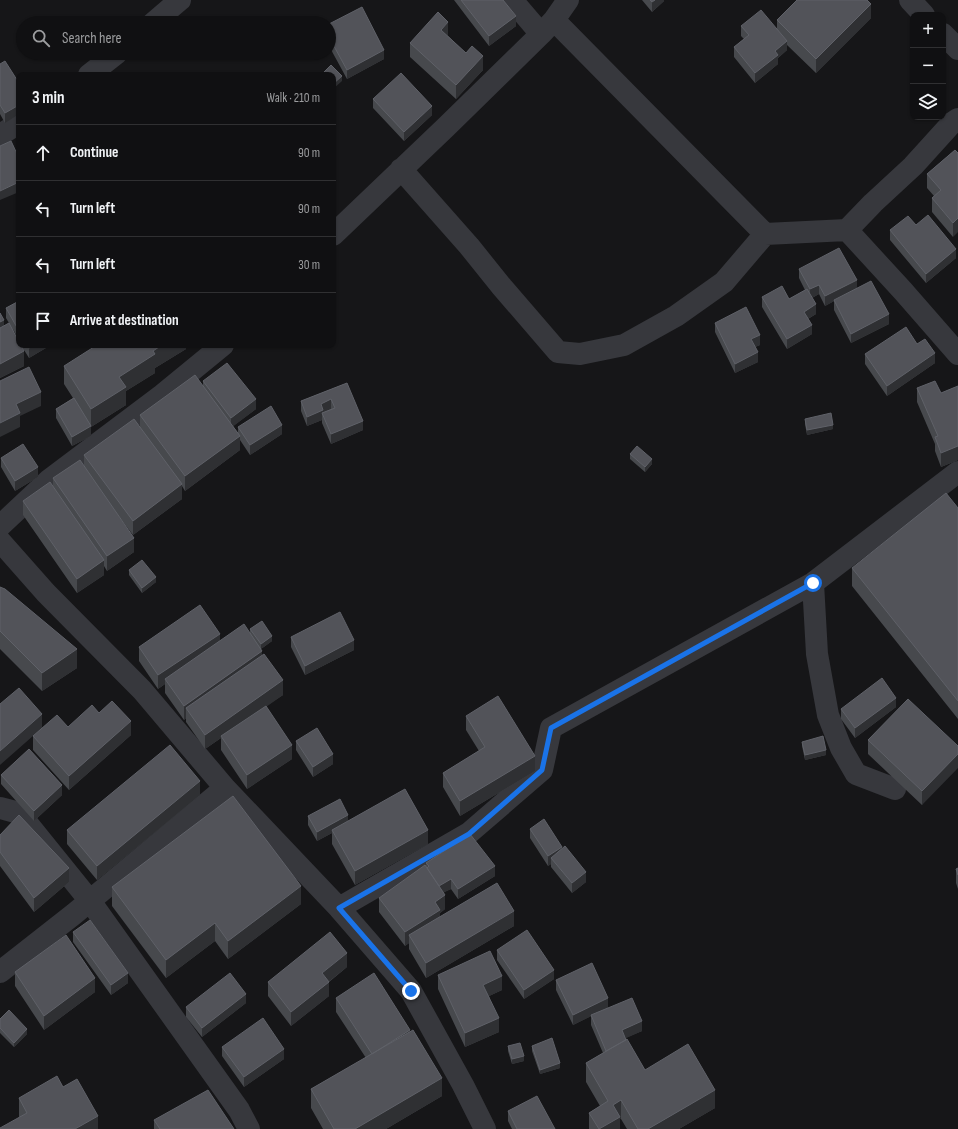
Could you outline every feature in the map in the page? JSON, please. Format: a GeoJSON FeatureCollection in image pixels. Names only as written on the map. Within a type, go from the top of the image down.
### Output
{"type":"FeatureCollection","features":[{"type":"Feature","properties":{"kind":"street"},"geometry":{"type":"LineString","coordinates":[[161,16],[180,0]]}},
{"type":"Feature","properties":{"kind":"street"},"geometry":{"type":"LineString","coordinates":[[512,0],[548,27],[765,234],[847,230],[873,203],[913,166],[952,123],[958,119]]}},
{"type":"Feature","properties":{"kind":"street"},"geometry":{"type":"LineString","coordinates":[[336,232],[446,128],[548,27],[568,0]]}},
{"type":"Feature","properties":{"kind":"street"},"geometry":{"type":"LineString","coordinates":[[910,0],[921,12]]}},
{"type":"Feature","properties":{"kind":"street"},"geometry":{"type":"LineString","coordinates":[[946,37],[958,50]]}},
{"type":"Feature","properties":{"kind":"street"},"geometry":{"type":"LineString","coordinates":[[96,72],[109,60]]}},
{"type":"Feature","properties":{"kind":"street"},"geometry":{"type":"LineString","coordinates":[[0,135],[16,125]]}},
{"type":"Feature","properties":{"kind":"street"},"geometry":{"type":"LineString","coordinates":[[401,169],[469,246],[506,292],[558,352],[580,354],[624,345],[663,324],[724,282],[765,234]]}},
{"type":"Feature","properties":{"kind":"street"},"geometry":{"type":"LineString","coordinates":[[847,230],[958,354]]}},
{"type":"Feature","properties":{"kind":"street"},"geometry":{"type":"LineString","coordinates":[[0,526],[49,480],[162,395],[219,348]]}},
{"type":"Feature","properties":{"kind":"street"},"geometry":{"type":"LineString","coordinates":[[339,908],[469,834],[542,770],[551,728],[813,583],[958,472]]}},
{"type":"Feature","properties":{"kind":"street"},"geometry":{"type":"LineString","coordinates":[[0,541],[46,593],[142,690],[225,788],[339,908],[411,991],[463,1085],[485,1129]]}},
{"type":"Feature","properties":{"kind":"street"},"geometry":{"type":"LineString","coordinates":[[813,583],[817,654],[828,715],[841,748],[856,774],[895,789]]}},
{"type":"Feature","properties":{"kind":"street"},"geometry":{"type":"LineString","coordinates":[[3,964],[90,901],[225,788]]}},
{"type":"Feature","properties":{"kind":"street"},"geometry":{"type":"LineString","coordinates":[[0,808],[19,813],[90,901],[239,1110],[249,1129]]}},
{"type":"Feature","properties":{"kind":"building"},"geometry":{"type":"Polygon","coordinates":[[[461,0],[503,0],[516,16],[489,36],[461,0]]]}},
{"type":"Feature","properties":{"kind":"building"},"geometry":{"type":"Polygon","coordinates":[[[797,0],[867,0],[871,4],[816,59],[777,20],[797,0]]]}},
{"type":"Feature","properties":{"kind":"building"},"geometry":{"type":"Polygon","coordinates":[[[362,7],[384,50],[347,70],[336,50],[336,20],[362,7]]]}},
{"type":"Feature","properties":{"kind":"building"},"geometry":{"type":"Polygon","coordinates":[[[761,10],[787,41],[775,51],[778,55],[755,73],[734,47],[749,35],[741,26],[761,10]]]}},
{"type":"Feature","properties":{"kind":"building"},"geometry":{"type":"Polygon","coordinates":[[[438,12],[448,22],[441,30],[466,53],[472,46],[483,56],[456,85],[410,43],[438,12]]]}},
{"type":"Feature","properties":{"kind":"building"},"geometry":{"type":"Polygon","coordinates":[[[5,61],[16,78],[16,107],[5,113],[0,105],[0,64],[5,61]]]}},
{"type":"Feature","properties":{"kind":"building"},"geometry":{"type":"Polygon","coordinates":[[[331,65],[342,76],[336,81],[336,72],[324,72],[331,65]]]}},
{"type":"Feature","properties":{"kind":"building"},"geometry":{"type":"Polygon","coordinates":[[[401,73],[432,106],[404,132],[373,99],[401,73]]]}},
{"type":"Feature","properties":{"kind":"building"},"geometry":{"type":"Polygon","coordinates":[[[11,141],[16,152],[16,183],[0,191],[0,146],[11,141]]]}},
{"type":"Feature","properties":{"kind":"building"},"geometry":{"type":"Polygon","coordinates":[[[955,150],[958,153],[958,218],[953,223],[932,198],[941,190],[927,174],[955,150]]]}},
{"type":"Feature","properties":{"kind":"building"},"geometry":{"type":"Polygon","coordinates":[[[928,215],[956,249],[926,274],[890,230],[908,216],[916,225],[928,215]]]}},
{"type":"Feature","properties":{"kind":"building"},"geometry":{"type":"Polygon","coordinates":[[[839,248],[857,280],[825,296],[819,285],[810,289],[799,269],[839,248]]]}},
{"type":"Feature","properties":{"kind":"building"},"geometry":{"type":"Polygon","coordinates":[[[871,281],[889,314],[851,334],[834,300],[871,281]]]}},
{"type":"Feature","properties":{"kind":"building"},"geometry":{"type":"Polygon","coordinates":[[[782,286],[789,299],[807,289],[816,304],[804,312],[812,325],[787,339],[762,297],[782,286]]]}},
{"type":"Feature","properties":{"kind":"building"},"geometry":{"type":"Polygon","coordinates":[[[16,303],[16,326],[6,308],[16,303]]]}},
{"type":"Feature","properties":{"kind":"building"},"geometry":{"type":"Polygon","coordinates":[[[746,307],[760,335],[751,339],[758,352],[735,364],[715,323],[746,307]]]}},
{"type":"Feature","properties":{"kind":"building"},"geometry":{"type":"Polygon","coordinates":[[[0,313],[4,320],[0,322],[0,313]]]}},
{"type":"Feature","properties":{"kind":"building"},"geometry":{"type":"Polygon","coordinates":[[[9,323],[16,336],[16,348],[22,348],[24,351],[0,364],[0,328],[9,323]]]}},
{"type":"Feature","properties":{"kind":"building"},"geometry":{"type":"Polygon","coordinates":[[[906,327],[917,344],[925,339],[935,353],[887,386],[865,354],[906,327]]]}},
{"type":"Feature","properties":{"kind":"building"},"geometry":{"type":"Polygon","coordinates":[[[92,348],[158,348],[153,351],[155,354],[119,377],[126,387],[91,409],[64,366],[92,348]]]}},
{"type":"Feature","properties":{"kind":"building"},"geometry":{"type":"Polygon","coordinates":[[[227,363],[256,399],[231,418],[203,381],[227,363]]]}},
{"type":"Feature","properties":{"kind":"building"},"geometry":{"type":"Polygon","coordinates":[[[29,367],[41,392],[16,404],[20,413],[0,423],[0,381],[29,367]]]}},
{"type":"Feature","properties":{"kind":"building"},"geometry":{"type":"Polygon","coordinates":[[[195,375],[240,436],[185,476],[140,415],[195,375]]]}},
{"type":"Feature","properties":{"kind":"building"},"geometry":{"type":"Polygon","coordinates":[[[935,381],[941,393],[958,386],[958,446],[941,453],[935,437],[938,436],[917,388],[935,381]]]}},
{"type":"Feature","properties":{"kind":"building"},"geometry":{"type":"Polygon","coordinates":[[[347,383],[363,421],[331,434],[322,413],[335,408],[331,399],[321,404],[323,410],[307,417],[301,401],[347,383]]]}},
{"type":"Feature","properties":{"kind":"building"},"geometry":{"type":"Polygon","coordinates":[[[74,398],[91,426],[72,437],[56,409],[74,398]]]}},
{"type":"Feature","properties":{"kind":"building"},"geometry":{"type":"Polygon","coordinates":[[[271,406],[282,425],[250,445],[238,427],[271,406]]]}},
{"type":"Feature","properties":{"kind":"building"},"geometry":{"type":"Polygon","coordinates":[[[831,413],[833,425],[807,430],[805,419],[831,413]]]}},
{"type":"Feature","properties":{"kind":"building"},"geometry":{"type":"Polygon","coordinates":[[[134,419],[182,484],[133,521],[84,455],[134,419]]]}},
{"type":"Feature","properties":{"kind":"building"},"geometry":{"type":"Polygon","coordinates":[[[23,444],[38,467],[15,481],[1,458],[23,444]]]}},
{"type":"Feature","properties":{"kind":"building"},"geometry":{"type":"Polygon","coordinates":[[[637,446],[652,459],[645,467],[630,454],[637,446]]]}},
{"type":"Feature","properties":{"kind":"building"},"geometry":{"type":"Polygon","coordinates":[[[80,460],[134,538],[107,556],[53,478],[80,460]]]}},
{"type":"Feature","properties":{"kind":"building"},"geometry":{"type":"Polygon","coordinates":[[[50,482],[104,560],[77,579],[23,501],[50,482]]]}},
{"type":"Feature","properties":{"kind":"building"},"geometry":{"type":"Polygon","coordinates":[[[946,493],[958,508],[958,701],[852,568],[946,493]]]}},
{"type":"Feature","properties":{"kind":"building"},"geometry":{"type":"Polygon","coordinates":[[[142,560],[156,577],[142,588],[129,570],[142,560]]]}},
{"type":"Feature","properties":{"kind":"building"},"geometry":{"type":"Polygon","coordinates":[[[0,587],[5,589],[77,649],[42,673],[0,631],[0,587]]]}},
{"type":"Feature","properties":{"kind":"building"},"geometry":{"type":"Polygon","coordinates":[[[200,605],[220,634],[158,675],[139,647],[200,605]]]}},
{"type":"Feature","properties":{"kind":"building"},"geometry":{"type":"Polygon","coordinates":[[[340,612],[354,640],[305,666],[291,637],[340,612]]]}},
{"type":"Feature","properties":{"kind":"building"},"geometry":{"type":"Polygon","coordinates":[[[262,621],[272,636],[261,644],[250,629],[262,621]]]}},
{"type":"Feature","properties":{"kind":"building"},"geometry":{"type":"Polygon","coordinates":[[[244,624],[262,651],[184,706],[165,679],[244,624]]]}},
{"type":"Feature","properties":{"kind":"building"},"geometry":{"type":"Polygon","coordinates":[[[264,654],[283,680],[205,735],[186,708],[264,654]]]}},
{"type":"Feature","properties":{"kind":"building"},"geometry":{"type":"Polygon","coordinates":[[[882,678],[896,698],[855,728],[841,709],[882,678]]]}},
{"type":"Feature","properties":{"kind":"building"},"geometry":{"type":"Polygon","coordinates":[[[19,688],[42,714],[0,751],[0,704],[19,688]]]}},
{"type":"Feature","properties":{"kind":"building"},"geometry":{"type":"Polygon","coordinates":[[[498,696],[535,756],[460,801],[443,773],[485,747],[466,716],[498,696]]]}},
{"type":"Feature","properties":{"kind":"building"},"geometry":{"type":"Polygon","coordinates":[[[908,699],[958,746],[958,754],[922,791],[868,740],[908,699]]]}},
{"type":"Feature","properties":{"kind":"building"},"geometry":{"type":"Polygon","coordinates":[[[112,701],[131,721],[69,776],[33,736],[57,715],[68,727],[92,705],[99,713],[112,701]]]}},
{"type":"Feature","properties":{"kind":"building"},"geometry":{"type":"Polygon","coordinates":[[[266,706],[292,745],[247,775],[221,736],[266,706]]]}},
{"type":"Feature","properties":{"kind":"building"},"geometry":{"type":"Polygon","coordinates":[[[317,728],[333,754],[313,767],[296,741],[317,728]]]}},
{"type":"Feature","properties":{"kind":"building"},"geometry":{"type":"Polygon","coordinates":[[[823,736],[826,750],[805,755],[802,742],[823,736]]]}},
{"type":"Feature","properties":{"kind":"building"},"geometry":{"type":"Polygon","coordinates":[[[170,745],[200,781],[97,866],[67,830],[170,745]]]}},
{"type":"Feature","properties":{"kind":"building"},"geometry":{"type":"Polygon","coordinates":[[[29,749],[62,785],[34,811],[1,775],[29,749]]]}},
{"type":"Feature","properties":{"kind":"building"},"geometry":{"type":"Polygon","coordinates":[[[405,789],[428,830],[355,871],[332,830],[405,789]]]}},
{"type":"Feature","properties":{"kind":"building"},"geometry":{"type":"Polygon","coordinates":[[[233,796],[301,886],[228,941],[215,923],[166,960],[112,887],[233,796]]]}},
{"type":"Feature","properties":{"kind":"building"},"geometry":{"type":"Polygon","coordinates":[[[340,799],[348,815],[317,832],[308,816],[340,799]]]}},
{"type":"Feature","properties":{"kind":"building"},"geometry":{"type":"Polygon","coordinates":[[[19,815],[69,868],[34,898],[0,852],[0,835],[19,815]]]}},
{"type":"Feature","properties":{"kind":"building"},"geometry":{"type":"Polygon","coordinates":[[[544,819],[562,847],[548,856],[530,829],[544,819]]]}},
{"type":"Feature","properties":{"kind":"building"},"geometry":{"type":"Polygon","coordinates":[[[470,834],[495,866],[458,889],[451,879],[439,886],[427,868],[429,866],[426,863],[470,834]]]}},
{"type":"Feature","properties":{"kind":"building"},"geometry":{"type":"Polygon","coordinates":[[[565,846],[586,872],[572,883],[551,858],[565,846]]]}},
{"type":"Feature","properties":{"kind":"building"},"geometry":{"type":"Polygon","coordinates":[[[425,865],[445,895],[435,902],[440,910],[405,932],[379,898],[425,865]]]}},
{"type":"Feature","properties":{"kind":"building"},"geometry":{"type":"Polygon","coordinates":[[[497,883],[514,911],[426,963],[409,935],[497,883]]]}},
{"type":"Feature","properties":{"kind":"building"},"geometry":{"type":"Polygon","coordinates":[[[90,920],[128,973],[111,985],[73,932],[90,920]]]}},
{"type":"Feature","properties":{"kind":"building"},"geometry":{"type":"Polygon","coordinates":[[[527,930],[554,970],[524,990],[497,950],[527,930]]]}},
{"type":"Feature","properties":{"kind":"building"},"geometry":{"type":"Polygon","coordinates":[[[330,932],[347,953],[322,973],[329,982],[291,1012],[268,982],[330,932]]]}},
{"type":"Feature","properties":{"kind":"building"},"geometry":{"type":"Polygon","coordinates":[[[66,935],[95,978],[44,1016],[15,972],[66,935]]]}},
{"type":"Feature","properties":{"kind":"building"},"geometry":{"type":"Polygon","coordinates":[[[490,951],[502,976],[483,985],[499,1018],[465,1033],[438,975],[490,951]]]}},
{"type":"Feature","properties":{"kind":"building"},"geometry":{"type":"Polygon","coordinates":[[[592,963],[608,998],[573,1015],[556,980],[592,963]]]}},
{"type":"Feature","properties":{"kind":"building"},"geometry":{"type":"Polygon","coordinates":[[[230,973],[246,994],[202,1028],[186,1007],[230,973]]]}},
{"type":"Feature","properties":{"kind":"building"},"geometry":{"type":"Polygon","coordinates":[[[374,973],[410,1030],[372,1054],[336,998],[374,973]]]}},
{"type":"Feature","properties":{"kind":"building"},"geometry":{"type":"Polygon","coordinates":[[[632,998],[642,1021],[622,1030],[626,1040],[606,1051],[591,1015],[632,998]]]}},
{"type":"Feature","properties":{"kind":"building"},"geometry":{"type":"Polygon","coordinates":[[[9,1010],[27,1029],[14,1043],[0,1028],[0,1019],[9,1010]]]}},
{"type":"Feature","properties":{"kind":"building"},"geometry":{"type":"Polygon","coordinates":[[[263,1018],[284,1049],[244,1077],[222,1047],[263,1018]]]}},
{"type":"Feature","properties":{"kind":"building"},"geometry":{"type":"Polygon","coordinates":[[[413,1030],[442,1078],[355,1129],[334,1129],[311,1089],[413,1030]]]}},
{"type":"Feature","properties":{"kind":"building"},"geometry":{"type":"Polygon","coordinates":[[[552,1038],[560,1063],[540,1070],[532,1046],[552,1038]]]}},
{"type":"Feature","properties":{"kind":"building"},"geometry":{"type":"Polygon","coordinates":[[[627,1039],[645,1070],[688,1044],[715,1090],[648,1129],[638,1129],[621,1100],[613,1105],[620,1117],[599,1129],[589,1113],[608,1101],[586,1063],[627,1039]]]}},
{"type":"Feature","properties":{"kind":"building"},"geometry":{"type":"Polygon","coordinates":[[[520,1043],[524,1056],[512,1059],[508,1046],[520,1043]]]}},
{"type":"Feature","properties":{"kind":"building"},"geometry":{"type":"Polygon","coordinates":[[[57,1076],[63,1087],[77,1079],[98,1116],[75,1129],[0,1129],[27,1113],[19,1098],[57,1076]]]}},
{"type":"Feature","properties":{"kind":"building"},"geometry":{"type":"Polygon","coordinates":[[[208,1090],[234,1129],[160,1129],[154,1120],[208,1090]]]}},
{"type":"Feature","properties":{"kind":"building"},"geometry":{"type":"Polygon","coordinates":[[[537,1096],[555,1129],[517,1129],[508,1111],[537,1096]]]}},
{"type":"Feature","properties":{"kind":"route"},"geometry":{"type":"LineString","coordinates":[[411,991],[339,908],[469,834],[542,770],[551,728],[813,583]]}}]}
